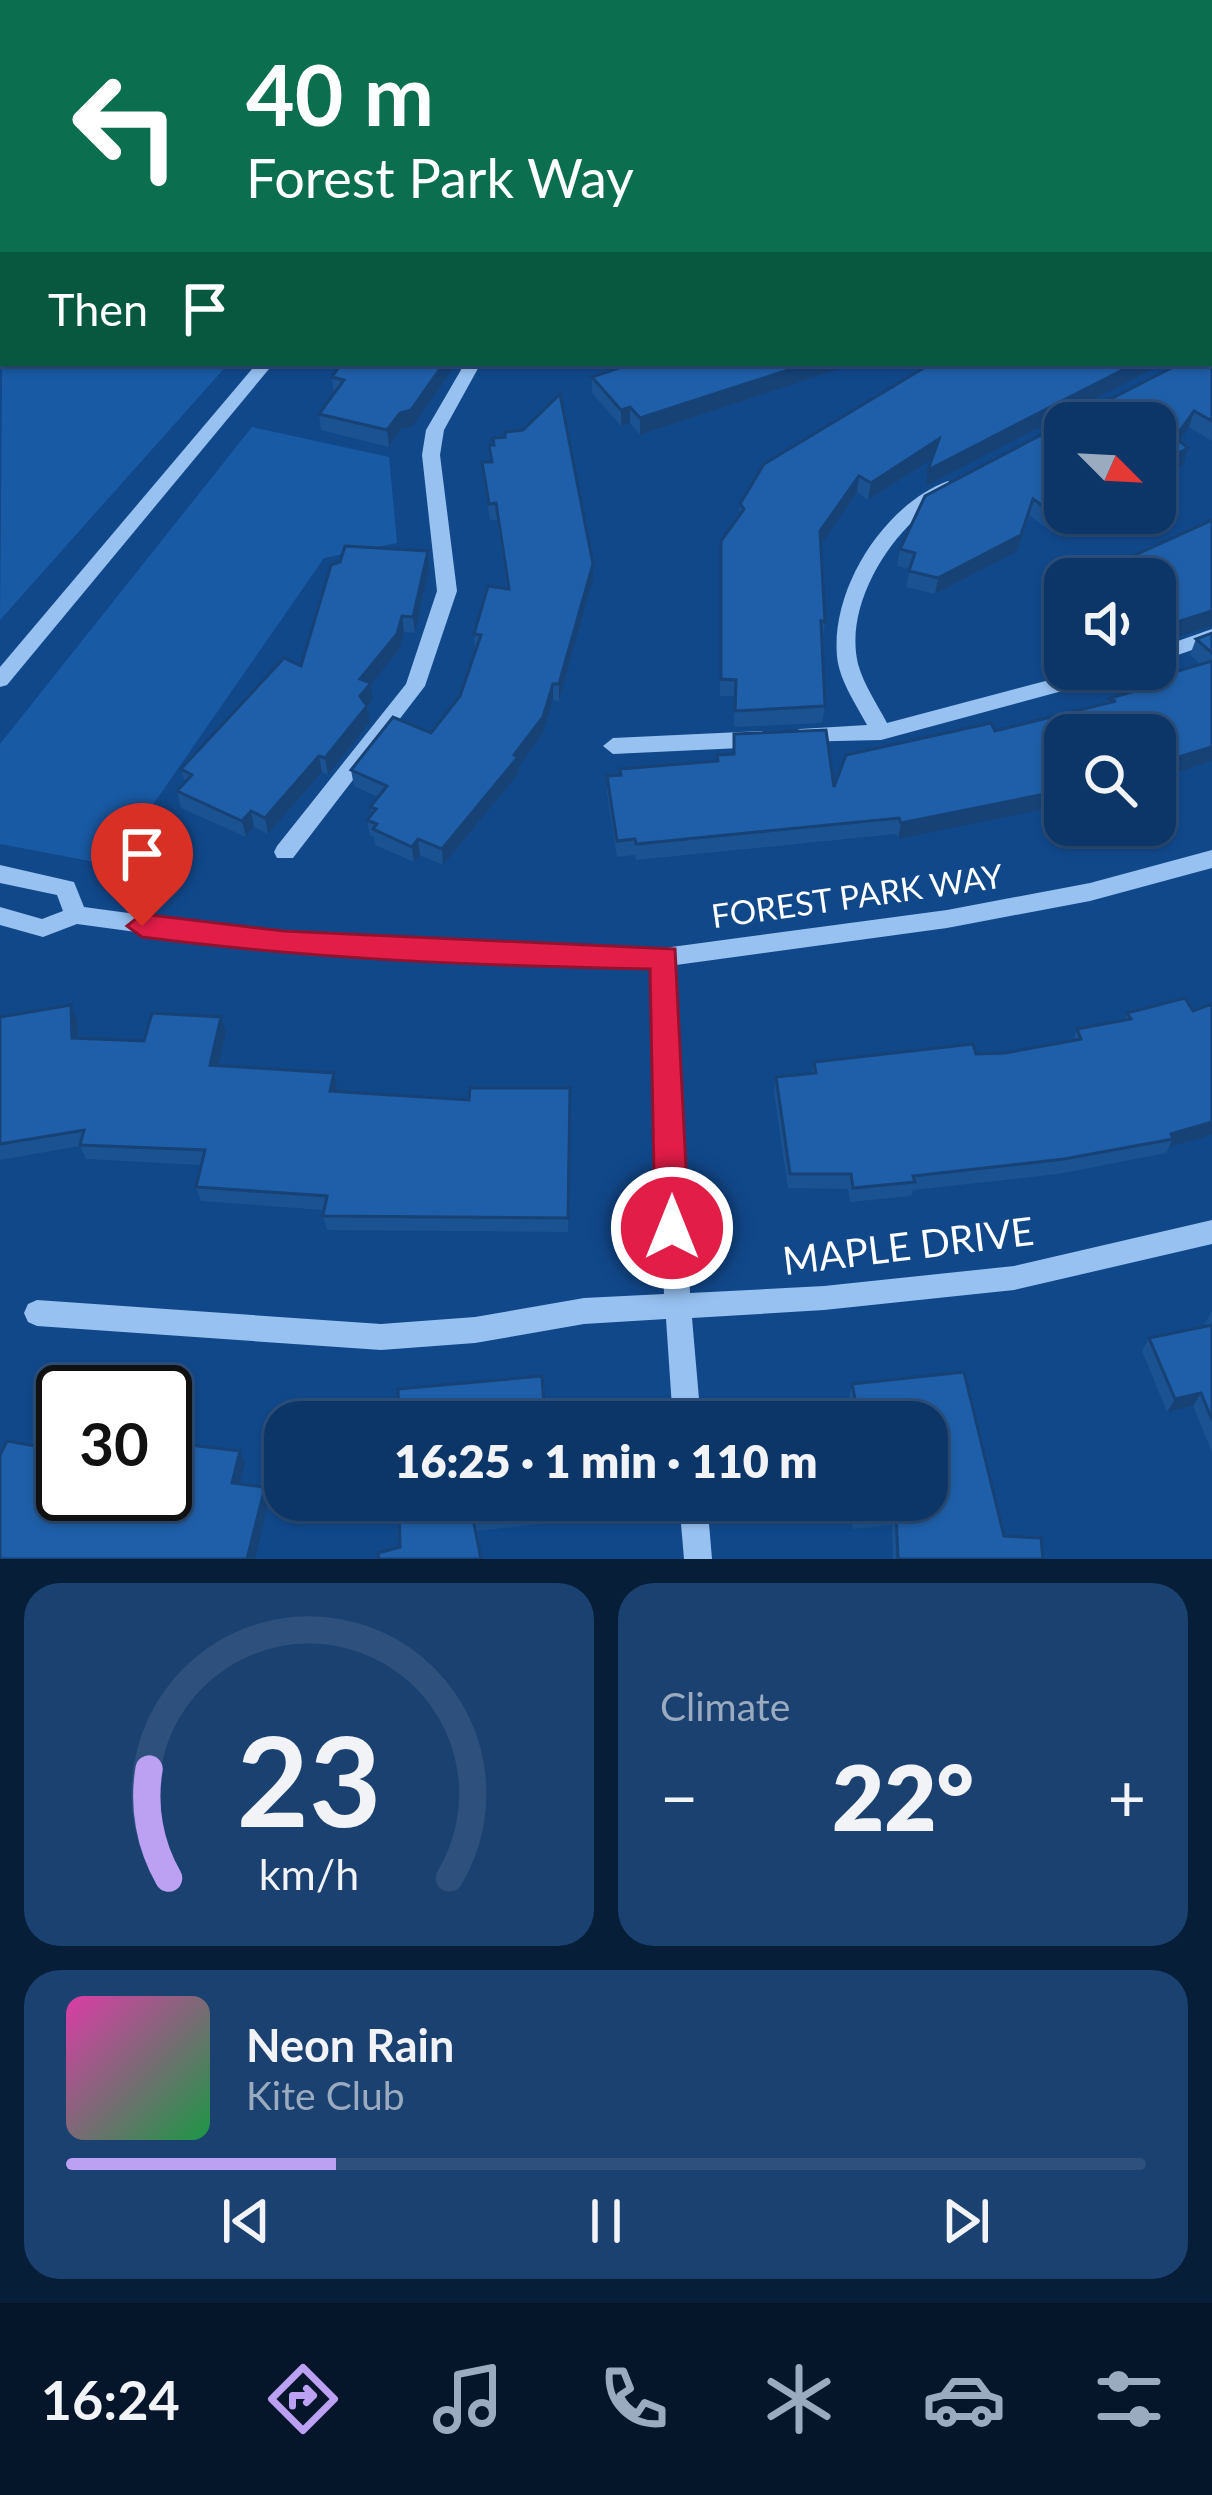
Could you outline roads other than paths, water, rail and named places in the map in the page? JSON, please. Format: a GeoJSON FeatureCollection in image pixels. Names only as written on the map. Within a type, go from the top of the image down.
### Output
{"type":"FeatureCollection","features":[{"type":"Feature","properties":{"kind":"street"},"geometry":{"type":"LineString","coordinates":[[0,680],[263,366]]}},
{"type":"Feature","properties":{"kind":"street"},"geometry":{"type":"LineString","coordinates":[[285,852],[415,686],[447,591],[431,455],[435,430],[471,366]]}},
{"type":"Feature","properties":{"kind":"street"},"geometry":{"type":"LineString","coordinates":[[881,732],[847,658],[854,588],[913,505],[976,472]]}},
{"type":"Feature","properties":{"kind":"street"},"geometry":{"type":"LineString","coordinates":[[1176,649],[1212,637]]}},
{"type":"Feature","properties":{"kind":"street"},"geometry":{"type":"LineString","coordinates":[[613,746],[881,732],[1044,689]]}},
{"type":"Feature","properties":{"kind":"street","name":"FOREST PARK WAY"},"geometry":{"type":"LineString","coordinates":[[0,916],[44,928],[76,914],[284,943],[434,953],[664,957],[968,915],[1090,892],[1212,859]]}},
{"type":"Feature","properties":{"kind":"street"},"geometry":{"type":"LineString","coordinates":[[0,874],[66,888],[76,914]]}},
{"type":"Feature","properties":{"kind":"street"},"geometry":{"type":"LineString","coordinates":[[664,957],[686,1401]]}},
{"type":"Feature","properties":{"kind":"street","name":"MAPLE DRIVE"},"geometry":{"type":"LineString","coordinates":[[37,1313],[381,1337],[476,1330],[584,1311],[824,1298],[1014,1277],[1212,1232]]}},
{"type":"Feature","properties":{"kind":"street"},"geometry":{"type":"LineString","coordinates":[[695,1521],[698,1559]]}}]}
